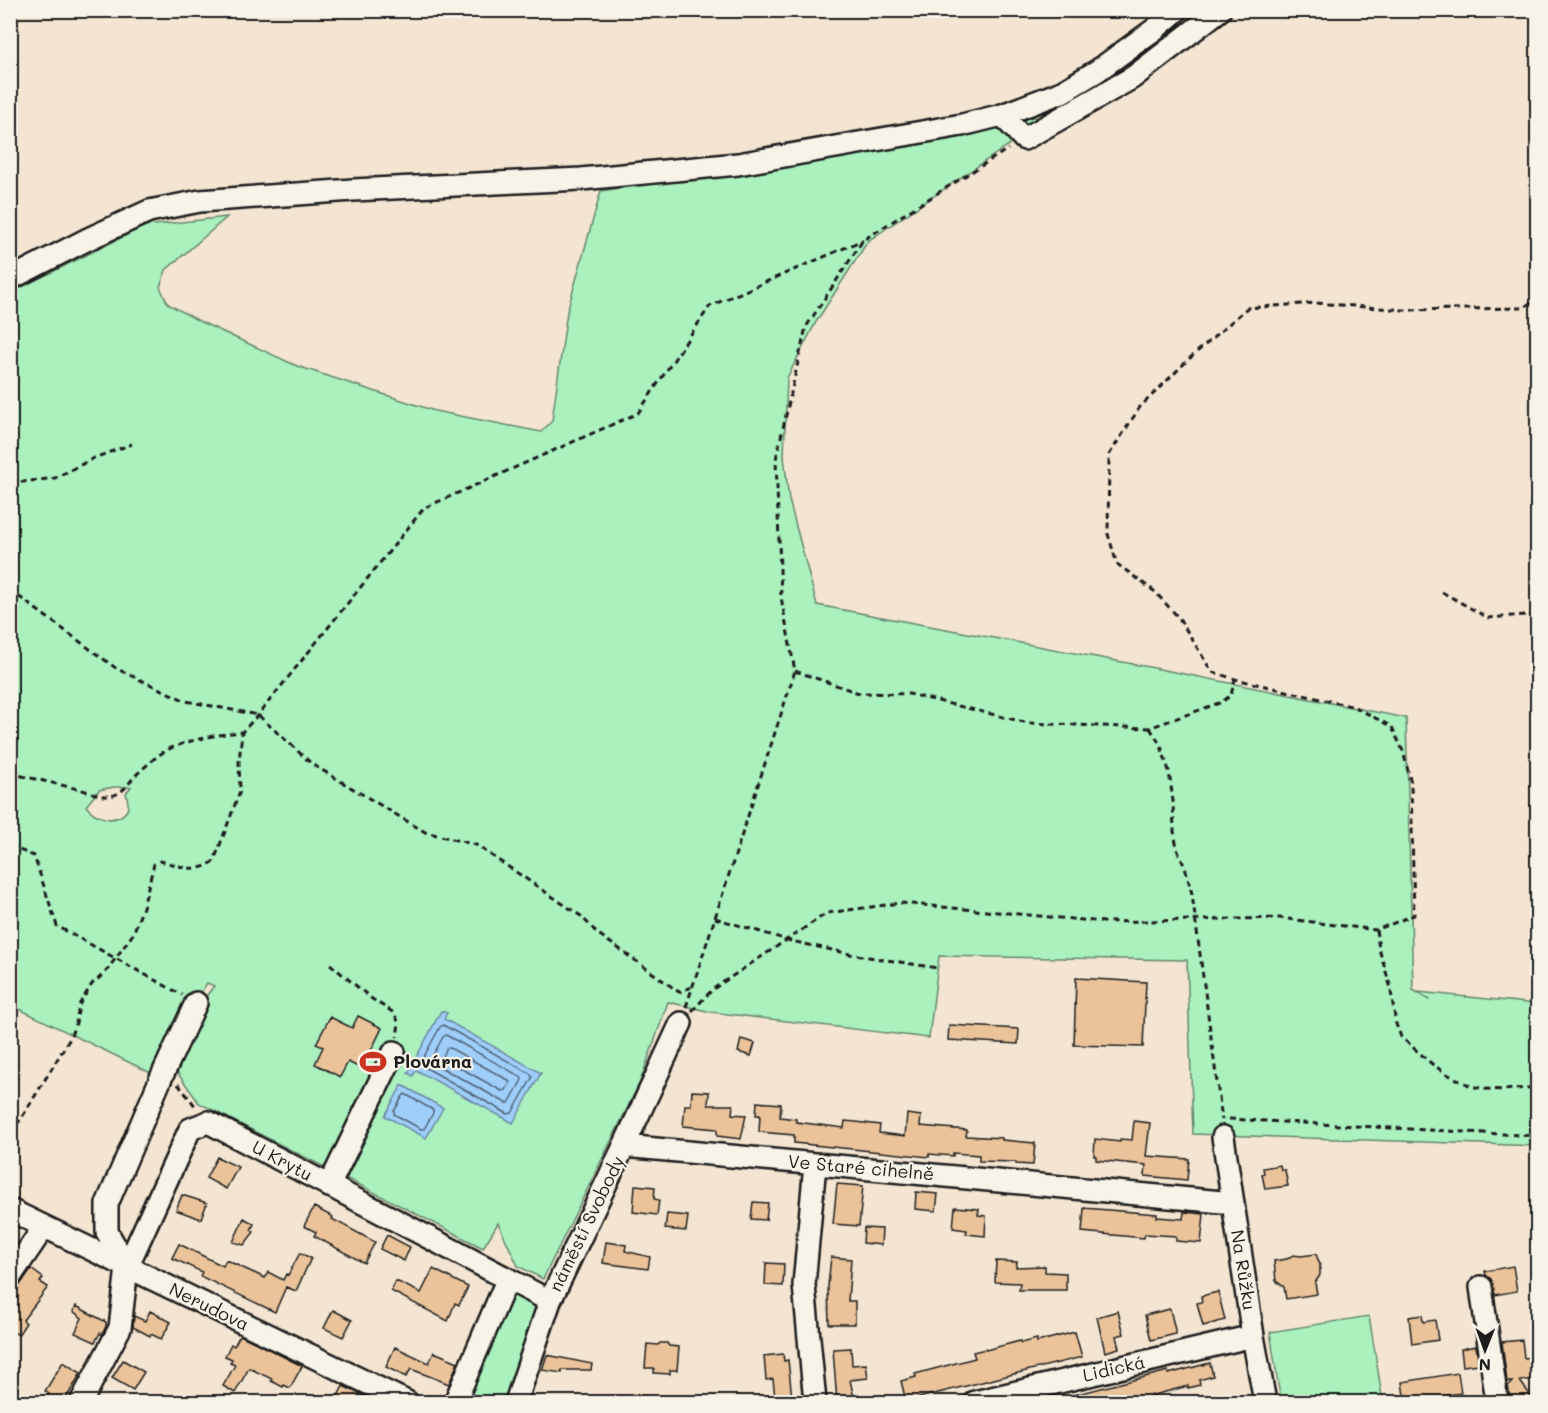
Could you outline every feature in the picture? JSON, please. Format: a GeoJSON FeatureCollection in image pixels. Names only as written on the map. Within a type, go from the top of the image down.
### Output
{"type":"FeatureCollection","features":[{"type":"Feature","properties":{"kind":"street"},"geometry":{"type":"LineString","coordinates":[[10,279],[148,211],[200,201],[581,178],[738,164],[962,125],[1002,115],[1062,92],[1097,71],[1177,10]]}},
{"type":"Feature","properties":{"kind":"street"},"geometry":{"type":"LineString","coordinates":[[1002,115],[1024,140],[1132,78],[1220,10]]}},
{"type":"Feature","properties":{"kind":"street"},"geometry":{"type":"LineString","coordinates":[[127,1267],[107,1232],[107,1204],[196,1003]]}},
{"type":"Feature","properties":{"kind":"street"},"geometry":{"type":"LineString","coordinates":[[624,1146],[681,1023]]}},
{"type":"Feature","properties":{"kind":"street"},"geometry":{"type":"LineString","coordinates":[[329,1186],[394,1052]]}},
{"type":"Feature","properties":{"kind":"street"},"geometry":{"type":"LineString","coordinates":[[81,1402],[120,1328],[127,1267],[190,1129],[208,1122]]}},
{"type":"Feature","properties":{"kind":"street","name":"U Krytu"},"geometry":{"type":"LineString","coordinates":[[208,1122],[507,1280]]}},
{"type":"Feature","properties":{"kind":"street","name":"Na Růžku"},"geometry":{"type":"LineString","coordinates":[[1222,1128],[1265,1402]]}},
{"type":"Feature","properties":{"kind":"street","name":"Ve Staré cihelně"},"geometry":{"type":"LineString","coordinates":[[624,1146],[1233,1203]]}},
{"type":"Feature","properties":{"kind":"street","name":"náměstí Svobody"},"geometry":{"type":"LineString","coordinates":[[516,1402],[550,1301],[624,1146]]}},
{"type":"Feature","properties":{"kind":"street"},"geometry":{"type":"LineString","coordinates":[[815,1164],[804,1285],[815,1402]]}},
{"type":"Feature","properties":{"kind":"street","name":"Nerudova"},"geometry":{"type":"LineString","coordinates":[[10,1210],[407,1402]]}},
{"type":"Feature","properties":{"kind":"street"},"geometry":{"type":"LineString","coordinates":[[10,1277],[44,1227]]}},
{"type":"Feature","properties":{"kind":"street"},"geometry":{"type":"LineString","coordinates":[[455,1402],[507,1280]]}},
{"type":"Feature","properties":{"kind":"street","name":"náměstí Svobody"},"geometry":{"type":"LineString","coordinates":[[507,1280],[550,1301]]}},
{"type":"Feature","properties":{"kind":"street"},"geometry":{"type":"LineString","coordinates":[[1481,1287],[1497,1402]]}},
{"type":"Feature","properties":{"kind":"street","name":"Lidická"},"geometry":{"type":"LineString","coordinates":[[975,1402],[1253,1336]]}},
{"type":"Feature","properties":{"kind":"path"},"geometry":{"type":"LineString","coordinates":[[10,1133],[69,1040],[76,1023],[79,1005],[92,984],[117,959],[133,934],[143,907],[154,864],[160,861],[190,869],[207,867],[214,861],[240,791],[239,762],[242,732],[424,508],[638,413],[710,306],[863,240],[1024,140]]}},
{"type":"Feature","properties":{"kind":"path"},"geometry":{"type":"LineString","coordinates":[[681,1023],[795,671],[781,597],[776,459],[806,327],[863,240]]}},
{"type":"Feature","properties":{"kind":"path"},"geometry":{"type":"LineString","coordinates":[[681,1023],[713,989],[827,913],[900,903],[1104,922],[1280,918],[1376,930],[1414,915],[1411,783],[1403,751],[1392,727],[1355,707],[1234,680],[1212,672],[1179,618],[1154,591],[1117,564],[1108,534],[1109,455],[1140,407],[1189,359],[1248,308],[1316,303],[1404,310],[1522,308],[1538,299]]}},
{"type":"Feature","properties":{"kind":"path"},"geometry":{"type":"LineString","coordinates":[[10,481],[23,482],[55,478],[94,458],[132,444]]}},
{"type":"Feature","properties":{"kind":"path"},"geometry":{"type":"LineString","coordinates":[[10,590],[117,669],[186,701],[258,715],[312,764],[425,832],[476,845],[581,916],[597,933],[678,992],[692,987]]}},
{"type":"Feature","properties":{"kind":"path"},"geometry":{"type":"LineString","coordinates":[[1442,592],[1488,618],[1538,614]]}},
{"type":"Feature","properties":{"kind":"path"},"geometry":{"type":"LineString","coordinates":[[795,671],[859,693],[909,694],[1028,723],[1149,728],[1222,702],[1231,694],[1234,680]]}},
{"type":"Feature","properties":{"kind":"path"},"geometry":{"type":"LineString","coordinates":[[1149,728],[1161,746],[1169,771],[1174,831],[1192,894],[1222,1128],[1538,1136]]}},
{"type":"Feature","properties":{"kind":"path"},"geometry":{"type":"LineString","coordinates":[[10,773],[110,797],[120,793],[135,776],[164,752],[183,744],[226,733],[242,732]]}},
{"type":"Feature","properties":{"kind":"path"},"geometry":{"type":"LineString","coordinates":[[10,846],[34,856],[57,926],[196,1003]]}},
{"type":"Feature","properties":{"kind":"path"},"geometry":{"type":"LineString","coordinates":[[10,889],[12,893],[10,900]]}},
{"type":"Feature","properties":{"kind":"path"},"geometry":{"type":"LineString","coordinates":[[715,918],[787,940],[850,954],[937,968]]}},
{"type":"Feature","properties":{"kind":"path"},"geometry":{"type":"LineString","coordinates":[[1376,930],[1390,985],[1396,1024],[1401,1037],[1431,1064],[1471,1086],[1504,1090],[1538,1088]]}},
{"type":"Feature","properties":{"kind":"path"},"geometry":{"type":"LineString","coordinates":[[330,964],[372,999],[394,1013],[399,1023],[394,1052]]}},
{"type":"Feature","properties":{"kind":"path"},"geometry":{"type":"LineString","coordinates":[[10,1027],[17,1029],[10,1041]]}},
{"type":"Feature","properties":{"kind":"path"},"geometry":{"type":"LineString","coordinates":[[165,1069],[208,1122]]}},
{"type":"Feature","properties":{"kind":"green space"},"geometry":{"type":"Polygon","coordinates":[[[1035,115],[1035,127],[868,241],[816,322],[787,378],[784,456],[789,500],[817,605],[1406,718],[1413,990],[1430,1000],[1418,992],[1537,1004],[1537,1146],[1193,1134],[1187,960],[939,956],[929,1038],[711,1012],[668,1002],[640,1082],[543,1279],[518,1266],[498,1223],[483,1248],[199,1103],[174,1068],[207,995],[214,986],[207,983],[151,1073],[11,1005],[10,293],[145,226],[227,217],[166,270],[160,287],[168,304],[199,321],[297,366],[435,411],[541,432],[552,421],[567,312],[601,191],[932,140],[1035,115]],[[131,787],[99,790],[86,806],[93,813],[107,819],[116,818],[128,809],[126,793],[131,787]]]}},
{"type":"Feature","properties":{"kind":"green space"},"geometry":{"type":"Polygon","coordinates":[[[509,1292],[538,1307],[506,1402],[464,1402],[509,1292]]]}},
{"type":"Feature","properties":{"kind":"green space"},"geometry":{"type":"Polygon","coordinates":[[[1369,1316],[1383,1402],[1281,1402],[1270,1332],[1369,1316]]]}},
{"type":"Feature","properties":{"kind":"water"},"geometry":{"type":"Polygon","coordinates":[[[441,1011],[447,1013],[444,1019],[541,1073],[513,1123],[416,1070],[413,1076],[408,1073],[441,1011]]]}},
{"type":"Feature","properties":{"kind":"water"},"geometry":{"type":"Polygon","coordinates":[[[402,1085],[443,1108],[426,1138],[385,1116],[402,1085]]]}},
{"type":"Feature","properties":{"kind":"building"},"geometry":{"type":"Polygon","coordinates":[[[1076,978],[1146,982],[1143,1047],[1074,1045],[1076,978]]]}},
{"type":"Feature","properties":{"kind":"building"},"geometry":{"type":"Polygon","coordinates":[[[358,1016],[382,1028],[362,1069],[348,1062],[340,1077],[315,1064],[323,1047],[316,1044],[330,1017],[352,1028],[358,1016]]]}},
{"type":"Feature","properties":{"kind":"building"},"geometry":{"type":"Polygon","coordinates":[[[949,1025],[1019,1029],[1018,1044],[948,1040],[949,1025]]]}},
{"type":"Feature","properties":{"kind":"building"},"geometry":{"type":"Polygon","coordinates":[[[741,1039],[755,1043],[751,1056],[738,1052],[741,1039]]]}},
{"type":"Feature","properties":{"kind":"building"},"geometry":{"type":"Polygon","coordinates":[[[692,1091],[709,1092],[708,1105],[733,1105],[732,1114],[746,1115],[741,1139],[717,1136],[717,1129],[683,1126],[685,1105],[691,1105],[692,1091]]]}},
{"type":"Feature","properties":{"kind":"building"},"geometry":{"type":"Polygon","coordinates":[[[757,1102],[781,1104],[780,1117],[796,1119],[796,1122],[844,1128],[845,1121],[880,1125],[879,1133],[905,1136],[907,1114],[921,1116],[920,1126],[967,1130],[966,1136],[1035,1143],[1033,1165],[979,1161],[979,1155],[953,1153],[953,1156],[929,1154],[929,1157],[794,1143],[794,1135],[759,1132],[760,1115],[756,1115],[757,1102]]]}},
{"type":"Feature","properties":{"kind":"building"},"geometry":{"type":"Polygon","coordinates":[[[1134,1121],[1150,1123],[1146,1156],[1189,1159],[1187,1180],[1145,1176],[1146,1165],[1096,1160],[1094,1156],[1095,1139],[1120,1142],[1120,1139],[1132,1140],[1134,1121]]]}},
{"type":"Feature","properties":{"kind":"building"},"geometry":{"type":"Polygon","coordinates":[[[217,1157],[238,1167],[226,1189],[206,1178],[217,1157]]]}},
{"type":"Feature","properties":{"kind":"building"},"geometry":{"type":"Polygon","coordinates":[[[1280,1165],[1281,1170],[1285,1170],[1288,1186],[1265,1189],[1263,1168],[1280,1165]]]}},
{"type":"Feature","properties":{"kind":"building"},"geometry":{"type":"Polygon","coordinates":[[[837,1184],[863,1186],[859,1226],[833,1224],[837,1184]]]}},
{"type":"Feature","properties":{"kind":"building"},"geometry":{"type":"Polygon","coordinates":[[[635,1185],[655,1187],[654,1199],[659,1200],[657,1215],[633,1212],[635,1185]]]}},
{"type":"Feature","properties":{"kind":"building"},"geometry":{"type":"Polygon","coordinates":[[[916,1192],[938,1194],[936,1211],[915,1209],[916,1192]]]}},
{"type":"Feature","properties":{"kind":"building"},"geometry":{"type":"Polygon","coordinates":[[[182,1195],[207,1203],[201,1219],[176,1210],[182,1195]]]}},
{"type":"Feature","properties":{"kind":"building"},"geometry":{"type":"Polygon","coordinates":[[[753,1202],[768,1203],[766,1220],[751,1219],[753,1202]]]}},
{"type":"Feature","properties":{"kind":"building"},"geometry":{"type":"Polygon","coordinates":[[[314,1207],[375,1242],[364,1263],[314,1236],[316,1232],[304,1226],[314,1207]]]}},
{"type":"Feature","properties":{"kind":"building"},"geometry":{"type":"Polygon","coordinates":[[[955,1207],[979,1209],[978,1215],[986,1216],[985,1236],[966,1234],[967,1230],[953,1228],[955,1207]]]}},
{"type":"Feature","properties":{"kind":"building"},"geometry":{"type":"Polygon","coordinates":[[[1084,1208],[1157,1214],[1157,1217],[1183,1219],[1184,1212],[1204,1214],[1201,1243],[1176,1241],[1176,1236],[1145,1234],[1144,1238],[1082,1232],[1084,1208]]]}},
{"type":"Feature","properties":{"kind":"building"},"geometry":{"type":"Polygon","coordinates":[[[667,1214],[688,1216],[686,1231],[665,1229],[667,1214]]]}},
{"type":"Feature","properties":{"kind":"building"},"geometry":{"type":"Polygon","coordinates":[[[244,1218],[254,1224],[251,1230],[254,1232],[244,1245],[233,1242],[244,1218]]]}},
{"type":"Feature","properties":{"kind":"building"},"geometry":{"type":"Polygon","coordinates":[[[864,1228],[882,1229],[881,1245],[863,1243],[864,1228]]]}},
{"type":"Feature","properties":{"kind":"building"},"geometry":{"type":"Polygon","coordinates":[[[387,1235],[410,1247],[404,1261],[380,1249],[387,1235]]]}},
{"type":"Feature","properties":{"kind":"building"},"geometry":{"type":"Polygon","coordinates":[[[606,1242],[626,1245],[625,1251],[650,1257],[648,1269],[603,1263],[606,1242]]]}},
{"type":"Feature","properties":{"kind":"building"},"geometry":{"type":"Polygon","coordinates":[[[179,1244],[223,1266],[226,1260],[265,1278],[268,1272],[283,1280],[300,1253],[311,1258],[296,1291],[286,1287],[275,1312],[200,1276],[202,1272],[172,1258],[179,1244]]]}},
{"type":"Feature","properties":{"kind":"building"},"geometry":{"type":"Polygon","coordinates":[[[1316,1254],[1320,1265],[1320,1275],[1315,1283],[1317,1294],[1286,1299],[1284,1287],[1276,1281],[1274,1261],[1287,1259],[1293,1255],[1316,1254]]]}},
{"type":"Feature","properties":{"kind":"building"},"geometry":{"type":"Polygon","coordinates":[[[831,1257],[851,1259],[848,1301],[855,1301],[855,1324],[829,1324],[828,1286],[831,1257]]]}},
{"type":"Feature","properties":{"kind":"building"},"geometry":{"type":"Polygon","coordinates":[[[996,1261],[1017,1262],[1016,1267],[1045,1266],[1045,1272],[1066,1273],[1066,1290],[1019,1290],[1020,1283],[995,1282],[996,1261]]]}},
{"type":"Feature","properties":{"kind":"building"},"geometry":{"type":"Polygon","coordinates":[[[766,1263],[784,1264],[783,1286],[765,1285],[766,1263]]]}},
{"type":"Feature","properties":{"kind":"building"},"geometry":{"type":"Polygon","coordinates":[[[1513,1266],[1517,1291],[1495,1295],[1491,1279],[1485,1271],[1513,1266]]]}},
{"type":"Feature","properties":{"kind":"building"},"geometry":{"type":"Polygon","coordinates":[[[31,1269],[43,1278],[40,1282],[48,1287],[23,1320],[26,1323],[18,1335],[14,1332],[10,1337],[10,1290],[20,1285],[31,1269]]]}},
{"type":"Feature","properties":{"kind":"building"},"geometry":{"type":"Polygon","coordinates":[[[433,1269],[468,1287],[459,1305],[455,1303],[448,1321],[391,1291],[396,1281],[421,1293],[433,1269]]]}},
{"type":"Feature","properties":{"kind":"building"},"geometry":{"type":"Polygon","coordinates":[[[1218,1292],[1225,1320],[1203,1326],[1197,1303],[1202,1302],[1201,1296],[1218,1292]]]}},
{"type":"Feature","properties":{"kind":"building"},"geometry":{"type":"Polygon","coordinates":[[[76,1306],[106,1322],[102,1335],[100,1333],[95,1342],[75,1333],[82,1318],[73,1311],[76,1306]]]}},
{"type":"Feature","properties":{"kind":"building"},"geometry":{"type":"Polygon","coordinates":[[[1170,1309],[1176,1334],[1151,1340],[1145,1315],[1170,1309]]]}},
{"type":"Feature","properties":{"kind":"building"},"geometry":{"type":"Polygon","coordinates":[[[333,1310],[352,1320],[343,1337],[324,1328],[333,1310]]]}},
{"type":"Feature","properties":{"kind":"building"},"geometry":{"type":"Polygon","coordinates":[[[150,1311],[171,1322],[161,1339],[133,1327],[134,1316],[145,1321],[150,1311]]]}},
{"type":"Feature","properties":{"kind":"building"},"geometry":{"type":"Polygon","coordinates":[[[1118,1311],[1124,1334],[1116,1336],[1119,1348],[1105,1352],[1097,1317],[1118,1311]]]}},
{"type":"Feature","properties":{"kind":"building"},"geometry":{"type":"Polygon","coordinates":[[[1422,1315],[1423,1322],[1435,1320],[1438,1340],[1412,1344],[1409,1317],[1422,1315]]]}},
{"type":"Feature","properties":{"kind":"building"},"geometry":{"type":"Polygon","coordinates":[[[1075,1332],[1082,1357],[906,1401],[901,1381],[916,1377],[915,1374],[975,1358],[973,1352],[1020,1341],[1021,1343],[1037,1339],[1037,1342],[1075,1332]]]}},
{"type":"Feature","properties":{"kind":"building"},"geometry":{"type":"Polygon","coordinates":[[[240,1335],[302,1366],[290,1388],[284,1385],[283,1387],[249,1368],[235,1393],[223,1386],[235,1365],[230,1363],[232,1359],[225,1356],[231,1344],[234,1346],[240,1335]]]}},
{"type":"Feature","properties":{"kind":"building"},"geometry":{"type":"Polygon","coordinates":[[[1522,1340],[1524,1358],[1533,1357],[1536,1379],[1520,1381],[1531,1396],[1521,1402],[1509,1402],[1508,1386],[1512,1382],[1507,1382],[1502,1342],[1522,1340]]]}},
{"type":"Feature","properties":{"kind":"building"},"geometry":{"type":"Polygon","coordinates":[[[660,1343],[679,1347],[677,1370],[670,1370],[670,1374],[654,1373],[654,1368],[645,1368],[647,1344],[658,1345],[660,1343]]]}},
{"type":"Feature","properties":{"kind":"building"},"geometry":{"type":"Polygon","coordinates":[[[1476,1346],[1479,1364],[1463,1366],[1461,1349],[1476,1346]]]}},
{"type":"Feature","properties":{"kind":"building"},"geometry":{"type":"Polygon","coordinates":[[[395,1347],[429,1363],[434,1352],[458,1362],[449,1384],[411,1369],[406,1377],[386,1367],[395,1347]]]}},
{"type":"Feature","properties":{"kind":"building"},"geometry":{"type":"Polygon","coordinates":[[[851,1348],[852,1365],[866,1364],[868,1378],[850,1380],[855,1402],[837,1402],[833,1349],[851,1348]]]}},
{"type":"Feature","properties":{"kind":"building"},"geometry":{"type":"Polygon","coordinates":[[[783,1354],[784,1361],[788,1360],[792,1398],[779,1399],[775,1398],[773,1379],[766,1380],[764,1356],[783,1354]]]}},
{"type":"Feature","properties":{"kind":"building"},"geometry":{"type":"Polygon","coordinates":[[[547,1355],[592,1364],[591,1370],[562,1370],[562,1373],[542,1370],[547,1355]]]}},
{"type":"Feature","properties":{"kind":"building"},"geometry":{"type":"Polygon","coordinates":[[[123,1360],[144,1372],[133,1390],[112,1378],[123,1360]]]}},
{"type":"Feature","properties":{"kind":"building"},"geometry":{"type":"Polygon","coordinates":[[[63,1362],[81,1373],[64,1402],[56,1402],[47,1397],[49,1394],[45,1391],[63,1362]]]}},
{"type":"Feature","properties":{"kind":"building"},"geometry":{"type":"Polygon","coordinates":[[[1210,1363],[1213,1376],[1199,1380],[1200,1385],[1150,1396],[1151,1398],[1134,1402],[1113,1402],[1112,1399],[1100,1402],[1062,1402],[1062,1398],[1168,1371],[1168,1374],[1210,1363]]]}},
{"type":"Feature","properties":{"kind":"building"},"geometry":{"type":"Polygon","coordinates":[[[1458,1373],[1461,1393],[1405,1402],[1402,1382],[1458,1373]]]}},
{"type":"Feature","properties":{"kind":"building"},"geometry":{"type":"Polygon","coordinates":[[[343,1386],[376,1402],[335,1402],[343,1386]]]}},
{"type":"Feature","properties":{"kind":"place","name":"Plovárna"},"geometry":{"type":"Point","coordinates":[373,1062]}}]}
